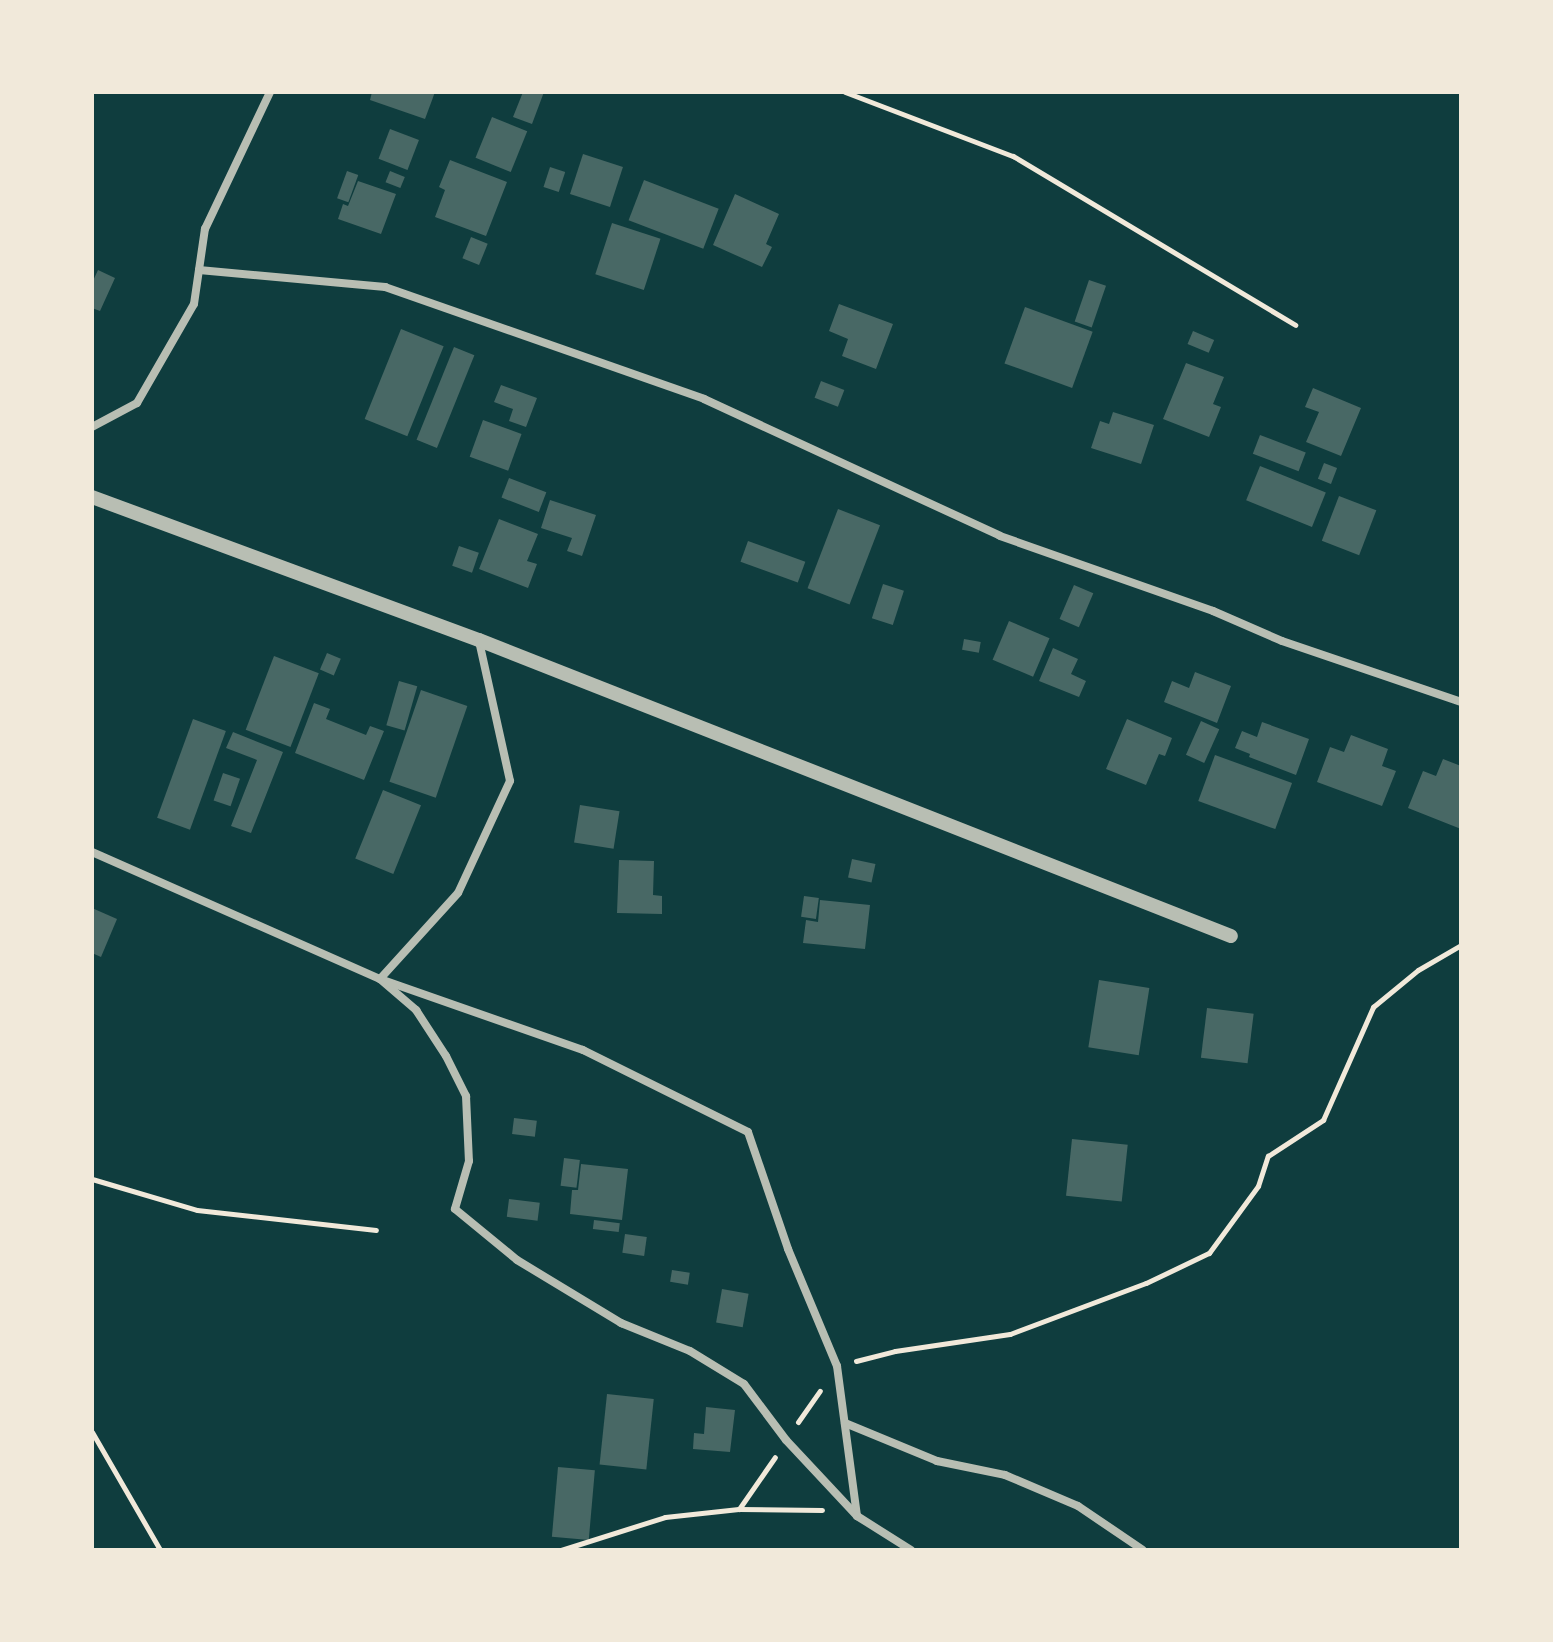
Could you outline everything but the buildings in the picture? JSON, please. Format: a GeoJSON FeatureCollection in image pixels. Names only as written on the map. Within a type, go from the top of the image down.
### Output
{"type":"FeatureCollection","features":[{"type":"Feature","properties":{"kind":"street"},"geometry":{"type":"LineString","coordinates":[[92,427],[137,403],[194,304],[205,229],[270,92]]}},
{"type":"Feature","properties":{"kind":"street"},"geometry":{"type":"LineString","coordinates":[[199,270],[385,287],[704,399],[1000,536],[1213,611],[1282,641],[1461,702]]}},
{"type":"Feature","properties":{"kind":"street"},"geometry":{"type":"LineString","coordinates":[[92,497],[479,640],[1231,936]]}},
{"type":"Feature","properties":{"kind":"street"},"geometry":{"type":"LineString","coordinates":[[380,979],[458,893],[510,781],[479,640]]}},
{"type":"Feature","properties":{"kind":"street"},"geometry":{"type":"LineString","coordinates":[[92,852],[380,979],[583,1050],[748,1132],[788,1249],[837,1366],[857,1516]]}},
{"type":"Feature","properties":{"kind":"street"},"geometry":{"type":"LineString","coordinates":[[380,979],[416,1010],[446,1056],[466,1096],[469,1161],[455,1209],[488,1240],[530,1268],[621,1323],[690,1351],[744,1384],[786,1440],[857,1516],[911,1550]]}},
{"type":"Feature","properties":{"kind":"street"},"geometry":{"type":"LineString","coordinates":[[845,1423],[937,1461],[1005,1475],[1078,1506],[1143,1550]]}},
{"type":"Feature","properties":{"kind":"path"},"geometry":{"type":"LineString","coordinates":[[845,92],[1013,156],[1295,325]]}},
{"type":"Feature","properties":{"kind":"path"},"geometry":{"type":"LineString","coordinates":[[739,1509],[837,1366],[895,1351],[1010,1334],[1146,1283],[1209,1253],[1258,1186],[1268,1156],[1323,1120],[1373,1007],[1418,970],[1461,945]]}},
{"type":"Feature","properties":{"kind":"path"},"geometry":{"type":"LineString","coordinates":[[92,1179],[197,1210],[376,1230]]}},
{"type":"Feature","properties":{"kind":"path"},"geometry":{"type":"LineString","coordinates":[[92,1432],[160,1550]]}},
{"type":"Feature","properties":{"kind":"path"},"geometry":{"type":"LineString","coordinates":[[561,1550],[665,1517],[739,1509],[810,1509],[857,1516]]}}]}
